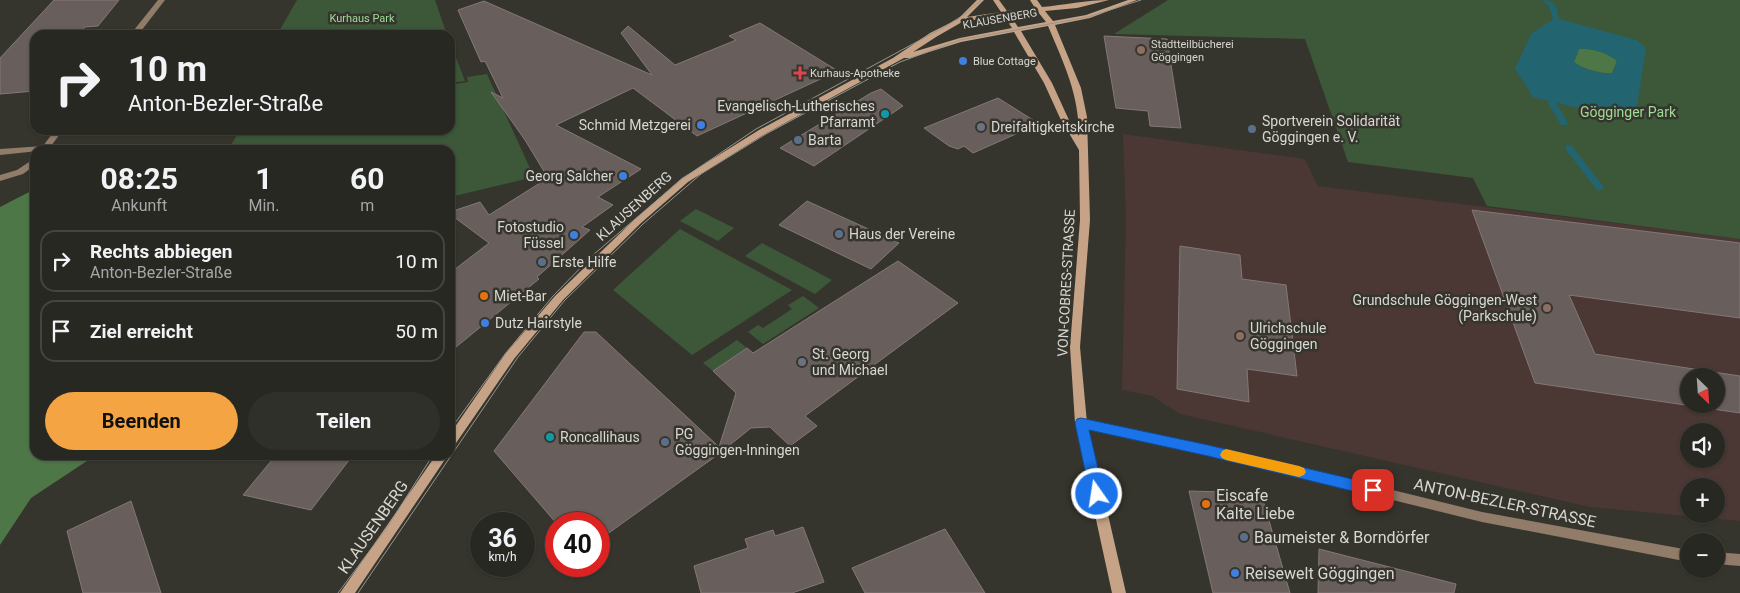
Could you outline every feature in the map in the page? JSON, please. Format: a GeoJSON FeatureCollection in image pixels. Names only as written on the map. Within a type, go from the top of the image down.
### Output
{"type":"FeatureCollection","features":[{"type":"Feature","properties":{"kind":"street"},"geometry":{"type":"LineString","coordinates":[[138,30],[162,0]]}},
{"type":"Feature","properties":{"kind":"street","name":"KLAUSENBERG"},"geometry":{"type":"LineString","coordinates":[[455,436],[510,356],[559,298],[685,180],[762,132],[896,60],[933,35],[960,20],[981,0]]}},
{"type":"Feature","properties":{"kind":"street","name":"VON-COBRES-STRASSE"},"geometry":{"type":"LineString","coordinates":[[996,0],[1016,29],[1048,83],[1064,118],[1083,150]]}},
{"type":"Feature","properties":{"kind":"street","name":"VON-COBRES-STRASSE"},"geometry":{"type":"LineString","coordinates":[[1033,0],[1051,24],[1077,88],[1083,117],[1083,150],[1086,174],[1085,220],[1075,346],[1081,423],[1119,593]]}},
{"type":"Feature","properties":{"kind":"street","name":"KLAUSENBERG"},"geometry":{"type":"LineString","coordinates":[[960,20],[1005,13],[1077,6],[1106,0]]}},
{"type":"Feature","properties":{"kind":"street","name":"KLAUSENBERG"},"geometry":{"type":"LineString","coordinates":[[896,60],[960,40],[1088,17],[1134,0]]}},
{"type":"Feature","properties":{"kind":"street"},"geometry":{"type":"LineString","coordinates":[[48,145],[56,135]]}},
{"type":"Feature","properties":{"kind":"street"},"geometry":{"type":"LineString","coordinates":[[0,152],[30,150]]}},
{"type":"Feature","properties":{"kind":"street"},"geometry":{"type":"LineString","coordinates":[[0,178],[20,172],[30,165]]}},
{"type":"Feature","properties":{"kind":"street","name":"ANTON-BEZLER-STRASSE"},"geometry":{"type":"LineString","coordinates":[[1081,423],[1283,468],[1482,517],[1680,554]]}},
{"type":"Feature","properties":{"kind":"street","name":"KLAUSENBERG"},"geometry":{"type":"LineString","coordinates":[[347,593],[439,460]]}},
{"type":"Feature","properties":{"kind":"street"},"geometry":{"type":"LineString","coordinates":[[1725,559],[1740,560]]}},
{"type":"Feature","properties":{"kind":"shaded area","name":"Grundschule Göggingen-West (Parkschule)"},"geometry":{"type":"Polygon","coordinates":[[[1123,134],[1305,159],[1318,186],[1740,239],[1740,521],[1725,520],[1725,478],[1680,478],[1680,515],[1590,507],[1180,414],[1152,396],[1122,390],[1126,220],[1123,134]]]}},
{"type":"Feature","properties":{"kind":"green space","name":"Kurhaus Park"},"geometry":{"type":"Polygon","coordinates":[[[297,0],[435,0],[445,30],[280,30],[297,0]]]}},
{"type":"Feature","properties":{"kind":"green space","name":"Gögginger Park"},"geometry":{"type":"Polygon","coordinates":[[[1168,0],[1740,0],[1740,239],[1487,206],[1473,178],[1348,162],[1305,39],[1114,34],[1168,0]]]}},
{"type":"Feature","properties":{"kind":"green space"},"geometry":{"type":"Polygon","coordinates":[[[1579,49],[1589,49],[1613,58],[1617,61],[1612,73],[1592,70],[1574,62],[1579,49]]]}},
{"type":"Feature","properties":{"kind":"green space"},"geometry":{"type":"Polygon","coordinates":[[[455,55],[465,81],[455,82],[455,55]]]}},
{"type":"Feature","properties":{"kind":"green space"},"geometry":{"type":"Polygon","coordinates":[[[487,74],[534,177],[455,196],[455,145],[231,145],[237,135],[455,135],[455,84],[468,82],[467,77],[487,74]]]}},
{"type":"Feature","properties":{"kind":"green space"},"geometry":{"type":"Polygon","coordinates":[[[30,192],[30,460],[88,460],[31,498],[0,545],[0,207],[30,192]]]}},
{"type":"Feature","properties":{"kind":"green space"},"geometry":{"type":"Polygon","coordinates":[[[696,209],[734,228],[718,241],[680,221],[696,209]]]}},
{"type":"Feature","properties":{"kind":"green space"},"geometry":{"type":"Polygon","coordinates":[[[680,229],[792,290],[692,355],[613,290],[680,229]]]}},
{"type":"Feature","properties":{"kind":"green space"},"geometry":{"type":"Polygon","coordinates":[[[762,243],[832,280],[815,294],[745,256],[762,243]]]}},
{"type":"Feature","properties":{"kind":"green space"},"geometry":{"type":"Polygon","coordinates":[[[803,296],[819,308],[763,344],[748,332],[758,325],[763,328],[792,309],[788,305],[803,296]]]}},
{"type":"Feature","properties":{"kind":"green space"},"geometry":{"type":"Polygon","coordinates":[[[737,340],[747,348],[713,371],[703,363],[737,340]]]}},
{"type":"Feature","properties":{"kind":"water"},"geometry":{"type":"Polygon","coordinates":[[[1555,18],[1637,40],[1646,48],[1635,119],[1623,119],[1533,97],[1515,69],[1531,34],[1555,18]],[[1579,49],[1574,62],[1592,71],[1613,73],[1617,61],[1604,53],[1579,49]]]}},
{"type":"Feature","properties":{"kind":"building"},"geometry":{"type":"Polygon","coordinates":[[[54,0],[119,0],[98,26],[85,27],[82,30],[30,30],[30,91],[0,94],[0,58],[54,0]]]}},
{"type":"Feature","properties":{"kind":"building"},"geometry":{"type":"Polygon","coordinates":[[[484,1],[652,75],[621,33],[628,26],[675,65],[736,40],[729,36],[760,23],[838,71],[697,136],[633,88],[556,125],[641,169],[598,197],[613,205],[582,227],[590,230],[537,277],[539,279],[455,348],[455,269],[489,243],[455,218],[455,210],[480,202],[489,215],[548,178],[525,140],[491,92],[503,98],[485,61],[481,62],[458,10],[484,1]]]}},
{"type":"Feature","properties":{"kind":"building"},"geometry":{"type":"Polygon","coordinates":[[[1104,36],[1167,39],[1181,128],[1150,126],[1148,111],[1116,108],[1104,36]]]}},
{"type":"Feature","properties":{"kind":"building"},"geometry":{"type":"Polygon","coordinates":[[[881,89],[903,106],[814,166],[780,148],[871,93],[881,89]]]}},
{"type":"Feature","properties":{"kind":"building","name":"Dreifaltigkeitskirche"},"geometry":{"type":"Polygon","coordinates":[[[998,98],[1033,120],[1020,126],[1025,130],[973,153],[964,146],[958,149],[949,146],[924,128],[998,98]]]}},
{"type":"Feature","properties":{"kind":"building","name":"Haus der Vereine"},"geometry":{"type":"Polygon","coordinates":[[[807,201],[899,243],[871,269],[779,225],[807,201]]]}},
{"type":"Feature","properties":{"kind":"building"},"geometry":{"type":"Polygon","coordinates":[[[1472,210],[1740,243],[1740,318],[1569,295],[1595,354],[1687,368],[1680,368],[1680,404],[1535,383],[1472,210]]]}},
{"type":"Feature","properties":{"kind":"building"},"geometry":{"type":"Polygon","coordinates":[[[1180,246],[1240,255],[1242,279],[1286,285],[1297,376],[1247,369],[1249,402],[1177,389],[1180,246]]]}},
{"type":"Feature","properties":{"kind":"building"},"geometry":{"type":"Polygon","coordinates":[[[898,261],[958,303],[805,416],[817,426],[790,446],[770,427],[751,428],[716,456],[610,532],[610,512],[547,512],[494,451],[584,332],[596,332],[719,447],[736,393],[713,371],[747,348],[753,353],[898,261]]]}},
{"type":"Feature","properties":{"kind":"building"},"geometry":{"type":"Polygon","coordinates":[[[1725,374],[1740,376],[1740,413],[1725,411],[1725,374]]]}},
{"type":"Feature","properties":{"kind":"building"},"geometry":{"type":"Polygon","coordinates":[[[272,460],[349,460],[311,510],[243,495],[272,460]]]}},
{"type":"Feature","properties":{"kind":"building"},"geometry":{"type":"Polygon","coordinates":[[[1189,491],[1261,493],[1290,593],[1213,593],[1189,491]]]}},
{"type":"Feature","properties":{"kind":"building"},"geometry":{"type":"Polygon","coordinates":[[[131,501],[161,593],[83,593],[67,531],[131,501]]]}},
{"type":"Feature","properties":{"kind":"building"},"geometry":{"type":"Polygon","coordinates":[[[803,527],[824,582],[792,593],[701,593],[694,566],[748,548],[745,539],[773,530],[775,536],[803,527]]]}},
{"type":"Feature","properties":{"kind":"building"},"geometry":{"type":"Polygon","coordinates":[[[945,529],[985,593],[865,593],[852,568],[945,529]]]}},
{"type":"Feature","properties":{"kind":"building"},"geometry":{"type":"Polygon","coordinates":[[[1319,549],[1456,584],[1454,593],[1318,593],[1319,549]]]}},
{"type":"Feature","properties":{"kind":"waterway"},"geometry":{"type":"LineString","coordinates":[[1545,0],[1552,5],[1555,18]]}},
{"type":"Feature","properties":{"kind":"waterway"},"geometry":{"type":"LineString","coordinates":[[1552,103],[1564,123]]}},
{"type":"Feature","properties":{"kind":"waterway"},"geometry":{"type":"LineString","coordinates":[[1569,148],[1600,188]]}},
{"type":"Feature","properties":{"kind":"tram line"},"geometry":{"type":"LineString","coordinates":[[455,423],[505,354],[553,296],[593,255],[682,179],[756,129],[946,26],[965,14],[981,0]]}},
{"type":"Feature","properties":{"kind":"tram line"},"geometry":{"type":"LineString","coordinates":[[455,450],[518,357],[565,300],[643,224],[701,174],[766,134],[900,62],[960,40],[1088,17],[1141,0]]}},
{"type":"Feature","properties":{"kind":"tram line"},"geometry":{"type":"LineString","coordinates":[[338,593],[386,529],[430,460]]}},
{"type":"Feature","properties":{"kind":"tram line"},"geometry":{"type":"LineString","coordinates":[[358,593],[448,460]]}},
{"type":"Feature","properties":{"kind":"slow traffic"},"geometry":{"type":"LineString","coordinates":[[1226,455],[1299,472]]}},
{"type":"Feature","properties":{"kind":"place","name":"Stadtteilbücherei Göggingen"},"geometry":{"type":"Point","coordinates":[1141,50]}},
{"type":"Feature","properties":{"kind":"place","name":"Blue Cottage"},"geometry":{"type":"Point","coordinates":[963,61]}},
{"type":"Feature","properties":{"kind":"place","name":"Kurhaus-Apotheke"},"geometry":{"type":"Point","coordinates":[800,73]}},
{"type":"Feature","properties":{"kind":"place","name":"Evangelisch-Lutherisches Pfarramt"},"geometry":{"type":"Point","coordinates":[885,114]}},
{"type":"Feature","properties":{"kind":"place","name":"Schmid Metzgerei"},"geometry":{"type":"Point","coordinates":[701,125]}},
{"type":"Feature","properties":{"kind":"place","name":"Dreifaltigkeitskirche"},"geometry":{"type":"Point","coordinates":[981,127]}},
{"type":"Feature","properties":{"kind":"place","name":"Sportverein Solidarität Göggingen e. V."},"geometry":{"type":"Point","coordinates":[1252,129]}},
{"type":"Feature","properties":{"kind":"place","name":"Barta"},"geometry":{"type":"Point","coordinates":[798,140]}},
{"type":"Feature","properties":{"kind":"place","name":"Georg Salcher"},"geometry":{"type":"Point","coordinates":[623,176]}},
{"type":"Feature","properties":{"kind":"place","name":"Haus der Vereine"},"geometry":{"type":"Point","coordinates":[839,234]}},
{"type":"Feature","properties":{"kind":"place","name":"Fotostudio Füssel"},"geometry":{"type":"Point","coordinates":[574,235]}},
{"type":"Feature","properties":{"kind":"place","name":"Erste Hilfe"},"geometry":{"type":"Point","coordinates":[542,262]}},
{"type":"Feature","properties":{"kind":"place","name":"Miet-Bar"},"geometry":{"type":"Point","coordinates":[484,296]}},
{"type":"Feature","properties":{"kind":"place","name":"Grundschule Göggingen-West (Parkschule)"},"geometry":{"type":"Point","coordinates":[1547,308]}},
{"type":"Feature","properties":{"kind":"place","name":"Dutz Hairstyle"},"geometry":{"type":"Point","coordinates":[485,323]}},
{"type":"Feature","properties":{"kind":"place","name":"Ulrichschule Göggingen"},"geometry":{"type":"Point","coordinates":[1240,336]}},
{"type":"Feature","properties":{"kind":"place","name":"St. Georg und Michael"},"geometry":{"type":"Point","coordinates":[802,362]}},
{"type":"Feature","properties":{"kind":"place","name":"Roncallihaus"},"geometry":{"type":"Point","coordinates":[550,437]}},
{"type":"Feature","properties":{"kind":"place","name":"PG Göggingen-Inningen"},"geometry":{"type":"Point","coordinates":[665,442]}},
{"type":"Feature","properties":{"kind":"place","name":"Eiscafe Kalte Liebe"},"geometry":{"type":"Point","coordinates":[1206,504]}},
{"type":"Feature","properties":{"kind":"place","name":"Baumeister & Borndörfer"},"geometry":{"type":"Point","coordinates":[1244,537]}},
{"type":"Feature","properties":{"kind":"place","name":"Reisewelt Göggingen"},"geometry":{"type":"Point","coordinates":[1235,573]}},
{"type":"Feature","properties":{"kind":"route"},"geometry":{"type":"LineString","coordinates":[[1097,494],[1081,423],[1208,450],[1373,490]]}}]}
